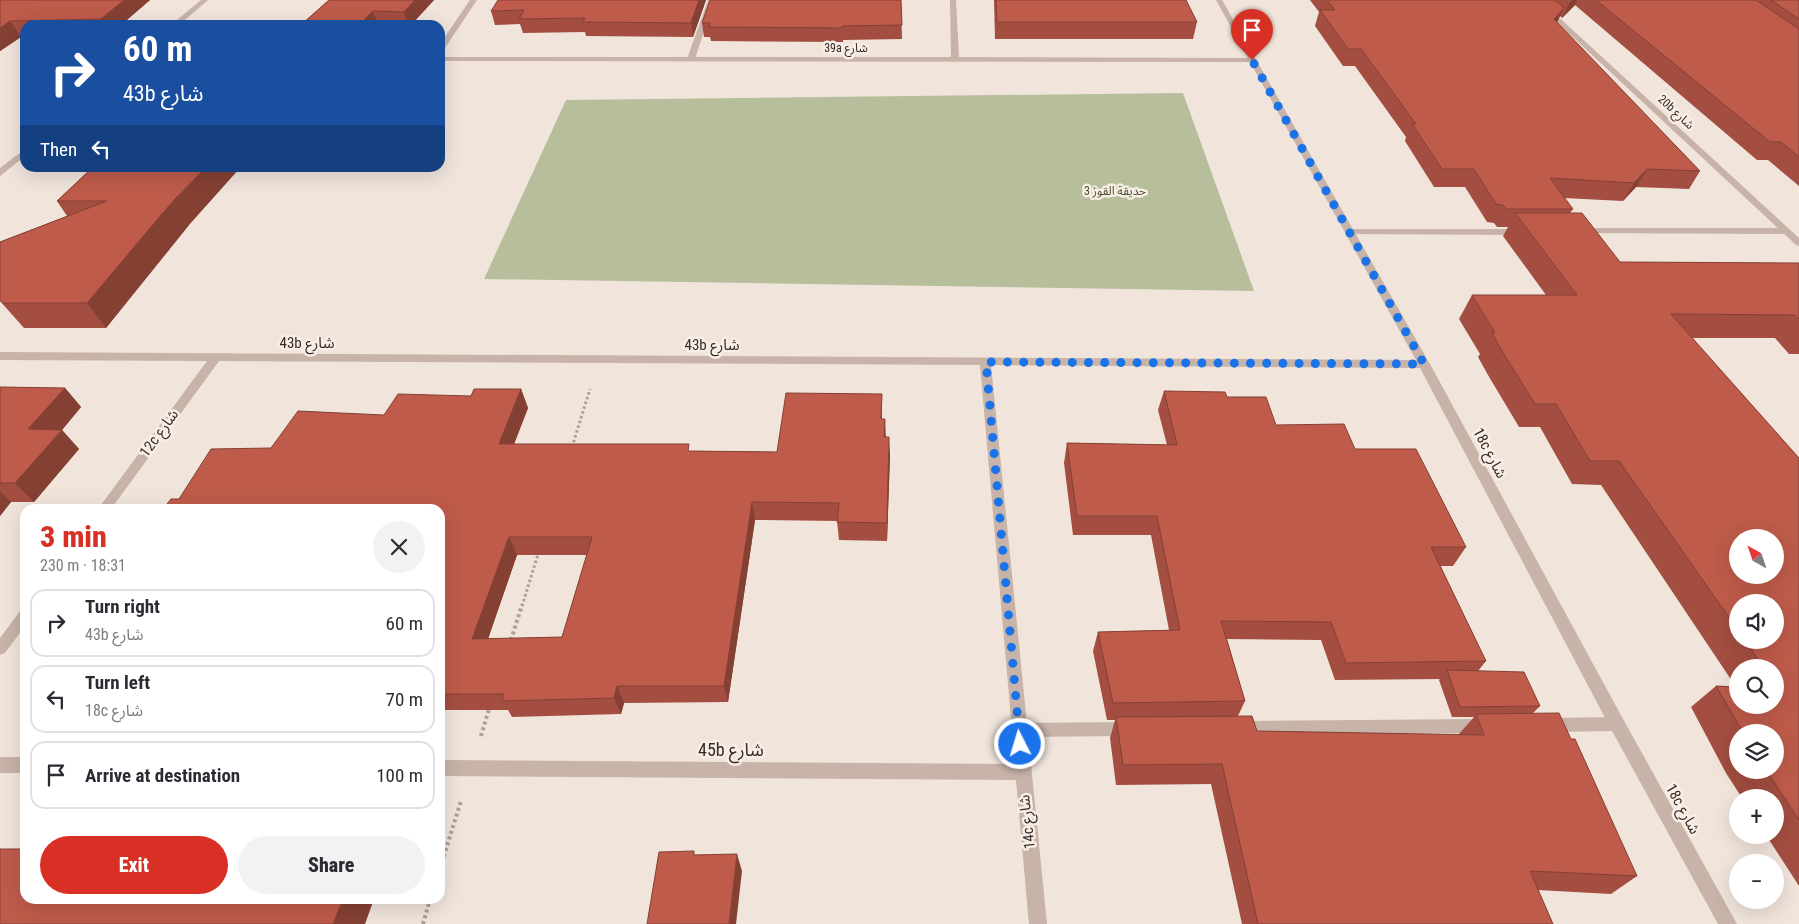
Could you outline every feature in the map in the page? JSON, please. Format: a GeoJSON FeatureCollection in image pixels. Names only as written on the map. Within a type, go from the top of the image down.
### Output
{"type":"FeatureCollection","features":[{"type":"Feature","properties":{"kind":"street"},"geometry":{"type":"LineString","coordinates":[[181,20],[205,0]]}},
{"type":"Feature","properties":{"kind":"street"},"geometry":{"type":"LineString","coordinates":[[445,42],[474,0]]}},
{"type":"Feature","properties":{"kind":"street"},"geometry":{"type":"LineString","coordinates":[[691,59],[711,0]]}},
{"type":"Feature","properties":{"kind":"street"},"geometry":{"type":"LineString","coordinates":[[953,0],[956,59]]}},
{"type":"Feature","properties":{"kind":"street","name":"18c شارع"},"geometry":{"type":"LineString","coordinates":[[1219,0],[1424,364],[1617,724],[1728,924]]}},
{"type":"Feature","properties":{"kind":"street","name":"20b شارع"},"geometry":{"type":"LineString","coordinates":[[1536,0],[1799,243]]}},
{"type":"Feature","properties":{"kind":"street","name":"39a شارع"},"geometry":{"type":"LineString","coordinates":[[445,59],[1252,60]]}},
{"type":"Feature","properties":{"kind":"street"},"geometry":{"type":"LineString","coordinates":[[0,173],[20,156]]}},
{"type":"Feature","properties":{"kind":"street"},"geometry":{"type":"LineString","coordinates":[[1568,232],[1786,231]]}},
{"type":"Feature","properties":{"kind":"street"},"geometry":{"type":"LineString","coordinates":[[1350,232],[1528,232]]}},
{"type":"Feature","properties":{"kind":"street","name":"43b شارع"},"geometry":{"type":"LineString","coordinates":[[0,356],[1424,364]]}},
{"type":"Feature","properties":{"kind":"street","name":"12c شارع"},"geometry":{"type":"LineString","coordinates":[[108,504],[215,358]]}},
{"type":"Feature","properties":{"kind":"street","name":"14c شارع"},"geometry":{"type":"LineString","coordinates":[[986,362],[1018,730],[1038,924]]}},
{"type":"Feature","properties":{"kind":"street"},"geometry":{"type":"LineString","coordinates":[[0,649],[20,622]]}},
{"type":"Feature","properties":{"kind":"street"},"geometry":{"type":"LineString","coordinates":[[1538,725],[1617,724]]}},
{"type":"Feature","properties":{"kind":"street"},"geometry":{"type":"LineString","coordinates":[[1228,728],[1498,726]]}},
{"type":"Feature","properties":{"kind":"street"},"geometry":{"type":"LineString","coordinates":[[1018,730],[1148,729]]}},
{"type":"Feature","properties":{"kind":"street"},"geometry":{"type":"LineString","coordinates":[[0,765],[20,765]]}},
{"type":"Feature","properties":{"kind":"street","name":"45b شارع"},"geometry":{"type":"LineString","coordinates":[[445,768],[1022,772]]}},
{"type":"Feature","properties":{"kind":"path"},"geometry":{"type":"LineString","coordinates":[[569,454],[599,360]]}},
{"type":"Feature","properties":{"kind":"path"},"geometry":{"type":"LineString","coordinates":[[510,644],[539,550]]}},
{"type":"Feature","properties":{"kind":"path"},"geometry":{"type":"LineString","coordinates":[[445,852],[492,702]]}},
{"type":"Feature","properties":{"kind":"path"},"geometry":{"type":"LineString","coordinates":[[422,924],[428,904]]}},
{"type":"Feature","properties":{"kind":"green space","name":"حديقة القوز 3"},"geometry":{"type":"Polygon","coordinates":[[[1183,93],[1254,291],[484,279],[566,100],[1183,93]]]}},
{"type":"Feature","properties":{"kind":"building"},"geometry":{"type":"Polygon","coordinates":[[[0,0],[124,0],[101,19],[20,20],[10,21],[0,28],[0,0]]]}},
{"type":"Feature","properties":{"kind":"building"},"geometry":{"type":"Polygon","coordinates":[[[329,0],[415,0],[404,12],[373,11],[364,20],[306,20],[329,0]]]}},
{"type":"Feature","properties":{"kind":"building"},"geometry":{"type":"Polygon","coordinates":[[[498,0],[699,0],[691,23],[583,22],[585,18],[519,19],[524,10],[491,11],[498,0]]]}},
{"type":"Feature","properties":{"kind":"building"},"geometry":{"type":"Polygon","coordinates":[[[710,0],[901,0],[902,25],[842,26],[842,28],[709,27],[710,23],[702,23],[710,0]]]}},
{"type":"Feature","properties":{"kind":"building"},"geometry":{"type":"Polygon","coordinates":[[[996,0],[1186,0],[1197,22],[997,22],[996,0]]]}},
{"type":"Feature","properties":{"kind":"building"},"geometry":{"type":"Polygon","coordinates":[[[1327,0],[1555,0],[1564,8],[1554,19],[1700,171],[1647,169],[1634,183],[1550,178],[1573,209],[1506,209],[1503,205],[1496,204],[1474,169],[1442,169],[1412,124],[1416,124],[1361,49],[1348,49],[1320,10],[1335,10],[1327,0]]]}},
{"type":"Feature","properties":{"kind":"building"},"geometry":{"type":"Polygon","coordinates":[[[1596,0],[1756,0],[1799,29],[1799,157],[1781,142],[1770,142],[1596,0]]]}},
{"type":"Feature","properties":{"kind":"building"},"geometry":{"type":"Polygon","coordinates":[[[1771,0],[1799,0],[1799,19],[1771,0]]]}},
{"type":"Feature","properties":{"kind":"building"},"geometry":{"type":"Polygon","coordinates":[[[88,172],[201,172],[173,201],[87,303],[3,303],[0,300],[0,242],[107,201],[57,201],[88,172]]]}},
{"type":"Feature","properties":{"kind":"building"},"geometry":{"type":"Polygon","coordinates":[[[1515,213],[1582,213],[1620,262],[1799,263],[1799,319],[1795,315],[1671,314],[1799,458],[1799,820],[1784,797],[1784,789],[1779,789],[1772,779],[1784,779],[1784,724],[1738,724],[1732,714],[1784,714],[1784,659],[1758,659],[1751,649],[1784,649],[1784,594],[1729,594],[1729,617],[1619,461],[1590,461],[1556,404],[1535,404],[1502,351],[1492,333],[1495,333],[1472,295],[1577,295],[1515,213]]]}},
{"type":"Feature","properties":{"kind":"building"},"geometry":{"type":"Polygon","coordinates":[[[0,387],[65,388],[28,429],[62,430],[15,483],[0,483],[0,387]]]}},
{"type":"Feature","properties":{"kind":"building"},"geometry":{"type":"Polygon","coordinates":[[[474,389],[521,389],[499,444],[689,444],[688,451],[777,452],[786,393],[882,394],[881,419],[885,419],[884,437],[889,437],[887,523],[837,522],[839,503],[752,502],[724,686],[617,686],[614,698],[502,701],[504,694],[445,694],[445,504],[167,504],[171,499],[179,499],[211,449],[271,448],[298,411],[384,415],[398,394],[471,396],[474,389]],[[509,537],[472,639],[562,637],[592,537],[509,537]]]}},
{"type":"Feature","properties":{"kind":"building"},"geometry":{"type":"Polygon","coordinates":[[[1164,391],[1225,392],[1227,397],[1266,397],[1276,425],[1344,424],[1355,449],[1416,449],[1466,547],[1431,547],[1486,661],[1346,663],[1331,622],[1221,621],[1245,701],[1113,703],[1098,632],[1180,630],[1157,516],[1077,516],[1067,443],[1177,445],[1164,391]]]}},
{"type":"Feature","properties":{"kind":"building"},"geometry":{"type":"Polygon","coordinates":[[[1447,670],[1524,672],[1540,706],[1460,707],[1447,670]]]}},
{"type":"Feature","properties":{"kind":"building"},"geometry":{"type":"Polygon","coordinates":[[[1716,686],[1729,687],[1729,708],[1716,686]]]}},
{"type":"Feature","properties":{"kind":"building"},"geometry":{"type":"Polygon","coordinates":[[[1559,713],[1571,739],[1575,739],[1637,876],[1530,871],[1553,924],[1258,924],[1222,764],[1123,765],[1116,717],[1252,716],[1257,731],[1484,735],[1476,714],[1559,713]]]}},
{"type":"Feature","properties":{"kind":"building"},"geometry":{"type":"Polygon","coordinates":[[[0,849],[20,849],[20,904],[341,904],[333,924],[0,924],[0,849]]]}},
{"type":"Feature","properties":{"kind":"building"},"geometry":{"type":"Polygon","coordinates":[[[694,851],[694,855],[737,854],[729,924],[647,924],[659,852],[694,851]]]}},
{"type":"Feature","properties":{"kind":"route"},"geometry":{"type":"LineString","coordinates":[[1020,744],[986,362],[1424,364],[1252,60]]}}]}
